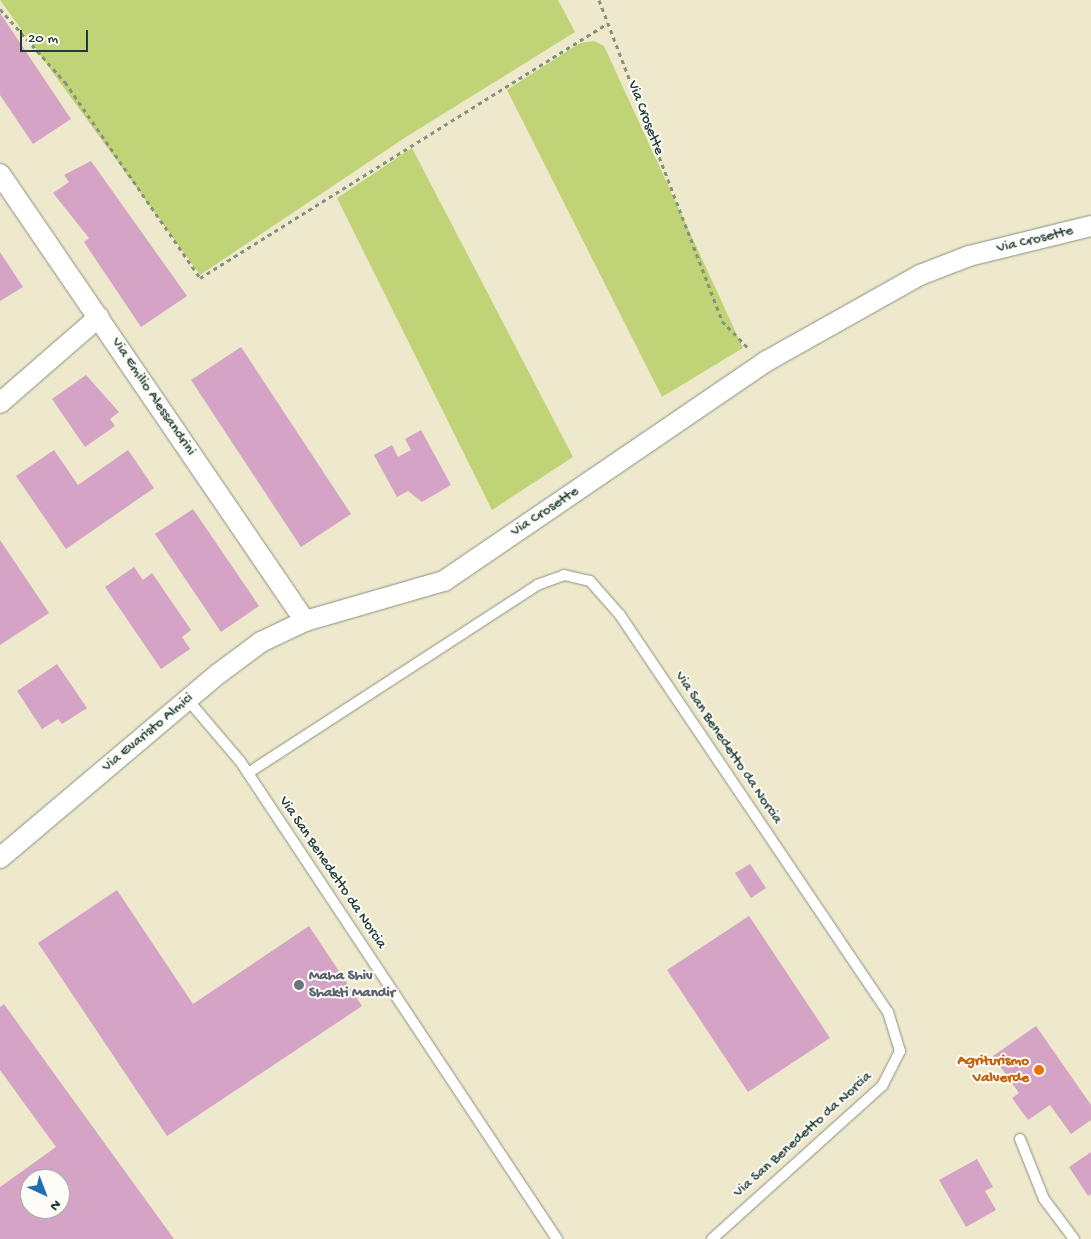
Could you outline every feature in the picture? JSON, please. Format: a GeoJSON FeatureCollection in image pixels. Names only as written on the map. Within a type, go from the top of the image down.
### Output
{"type":"FeatureCollection","features":[{"type":"Feature","properties":{"kind":"street","name":"Via Emilio Alessandrini"},"geometry":{"type":"LineString","coordinates":[[0,174],[305,621]]}},
{"type":"Feature","properties":{"kind":"street","name":"Via Crosette"},"geometry":{"type":"LineString","coordinates":[[305,621],[444,582],[765,362],[920,275],[969,256],[1091,226]]}},
{"type":"Feature","properties":{"kind":"street"},"geometry":{"type":"LineString","coordinates":[[0,403],[98,318]]}},
{"type":"Feature","properties":{"kind":"street","name":"Via Evaristo Almici"},"geometry":{"type":"LineString","coordinates":[[0,858],[188,700],[261,642],[305,621]]}},
{"type":"Feature","properties":{"kind":"lane","name":"Via San Benedetto da Norcia"},"geometry":{"type":"LineString","coordinates":[[248,774],[537,585],[564,575],[590,581],[620,615],[888,1012],[900,1052],[882,1086],[712,1239]]}},
{"type":"Feature","properties":{"kind":"lane","name":"Via San Benedetto da Norcia"},"geometry":{"type":"LineString","coordinates":[[188,700],[248,774],[557,1239]]}},
{"type":"Feature","properties":{"kind":"lane"},"geometry":{"type":"LineString","coordinates":[[1020,1139],[1044,1199],[1074,1239]]}},
{"type":"Feature","properties":{"kind":"path","name":"Via Crosette"},"geometry":{"type":"LineString","coordinates":[[599,0],[722,321],[765,362]]}},
{"type":"Feature","properties":{"kind":"path"},"geometry":{"type":"LineString","coordinates":[[0,8],[65,82],[200,278],[608,23]]}},
{"type":"Feature","properties":{"kind":"green space"},"geometry":{"type":"Polygon","coordinates":[[[0,0],[558,0],[575,32],[406,137],[200,275],[0,0]]]}},
{"type":"Feature","properties":{"kind":"green space"},"geometry":{"type":"Polygon","coordinates":[[[594,41],[604,46],[743,348],[662,397],[507,90],[580,43],[594,41]]]}},
{"type":"Feature","properties":{"kind":"green space"},"geometry":{"type":"Polygon","coordinates":[[[412,148],[573,457],[492,510],[337,198],[412,148]]]}},
{"type":"Feature","properties":{"kind":"building"},"geometry":{"type":"Polygon","coordinates":[[[0,13],[71,119],[33,144],[0,95],[0,13]]]}},
{"type":"Feature","properties":{"kind":"building"},"geometry":{"type":"Polygon","coordinates":[[[91,161],[187,296],[141,327],[84,242],[89,238],[53,193],[69,182],[64,175],[91,161]]]}},
{"type":"Feature","properties":{"kind":"building"},"geometry":{"type":"Polygon","coordinates":[[[0,252],[23,287],[0,301],[0,252]]]}},
{"type":"Feature","properties":{"kind":"building"},"geometry":{"type":"Polygon","coordinates":[[[241,347],[351,514],[301,547],[191,380],[241,347]]]}},
{"type":"Feature","properties":{"kind":"building"},"geometry":{"type":"Polygon","coordinates":[[[86,375],[119,412],[110,419],[115,426],[85,447],[52,399],[86,375]]]}},
{"type":"Feature","properties":{"kind":"building"},"geometry":{"type":"Polygon","coordinates":[[[421,430],[451,485],[422,502],[408,491],[397,497],[374,455],[392,445],[398,457],[411,450],[405,439],[421,430]]]}},
{"type":"Feature","properties":{"kind":"building"},"geometry":{"type":"Polygon","coordinates":[[[54,450],[78,485],[128,450],[154,488],[66,549],[16,476],[54,450]]]}},
{"type":"Feature","properties":{"kind":"building"},"geometry":{"type":"Polygon","coordinates":[[[193,509],[259,606],[221,632],[155,534],[193,509]]]}},
{"type":"Feature","properties":{"kind":"building"},"geometry":{"type":"Polygon","coordinates":[[[0,540],[49,613],[0,645],[0,540]]]}},
{"type":"Feature","properties":{"kind":"building"},"geometry":{"type":"Polygon","coordinates":[[[134,567],[143,580],[152,573],[191,630],[182,637],[190,649],[161,669],[105,587],[134,567]]]}},
{"type":"Feature","properties":{"kind":"building"},"geometry":{"type":"Polygon","coordinates":[[[57,664],[87,708],[62,724],[58,719],[42,729],[17,691],[57,664]]]}},
{"type":"Feature","properties":{"kind":"building"},"geometry":{"type":"Polygon","coordinates":[[[750,864],[766,888],[751,898],[735,873],[750,864]]]}},
{"type":"Feature","properties":{"kind":"building"},"geometry":{"type":"Polygon","coordinates":[[[117,890],[193,1004],[309,926],[362,1006],[167,1136],[38,943],[117,890]]]}},
{"type":"Feature","properties":{"kind":"building"},"geometry":{"type":"Polygon","coordinates":[[[749,916],[830,1038],[748,1092],[667,970],[749,916]]]}},
{"type":"Feature","properties":{"kind":"building"},"geometry":{"type":"Polygon","coordinates":[[[4,1004],[174,1239],[0,1239],[0,1187],[20,1173],[20,1219],[70,1219],[70,1169],[25,1169],[56,1147],[0,1070],[0,1007],[4,1004]]]}},
{"type":"Feature","properties":{"kind":"building"},"geometry":{"type":"Polygon","coordinates":[[[1036,1026],[1091,1105],[1091,1120],[1071,1134],[1050,1105],[1028,1120],[1012,1098],[1019,1093],[993,1056],[1036,1026]]]}},
{"type":"Feature","properties":{"kind":"building"},"geometry":{"type":"Polygon","coordinates":[[[1091,1152],[1091,1194],[1088,1196],[1069,1167],[1091,1152]]]}},
{"type":"Feature","properties":{"kind":"building"},"geometry":{"type":"Polygon","coordinates":[[[977,1159],[993,1187],[985,1191],[996,1210],[966,1227],[939,1180],[977,1159]]]}},
{"type":"Feature","properties":{"kind":"place","name":"Maha Shiv Shakti Mandir"},"geometry":{"type":"Point","coordinates":[299,985]}},
{"type":"Feature","properties":{"kind":"place","name":"Agriturismo Valverde"},"geometry":{"type":"Point","coordinates":[1039,1070]}}]}
